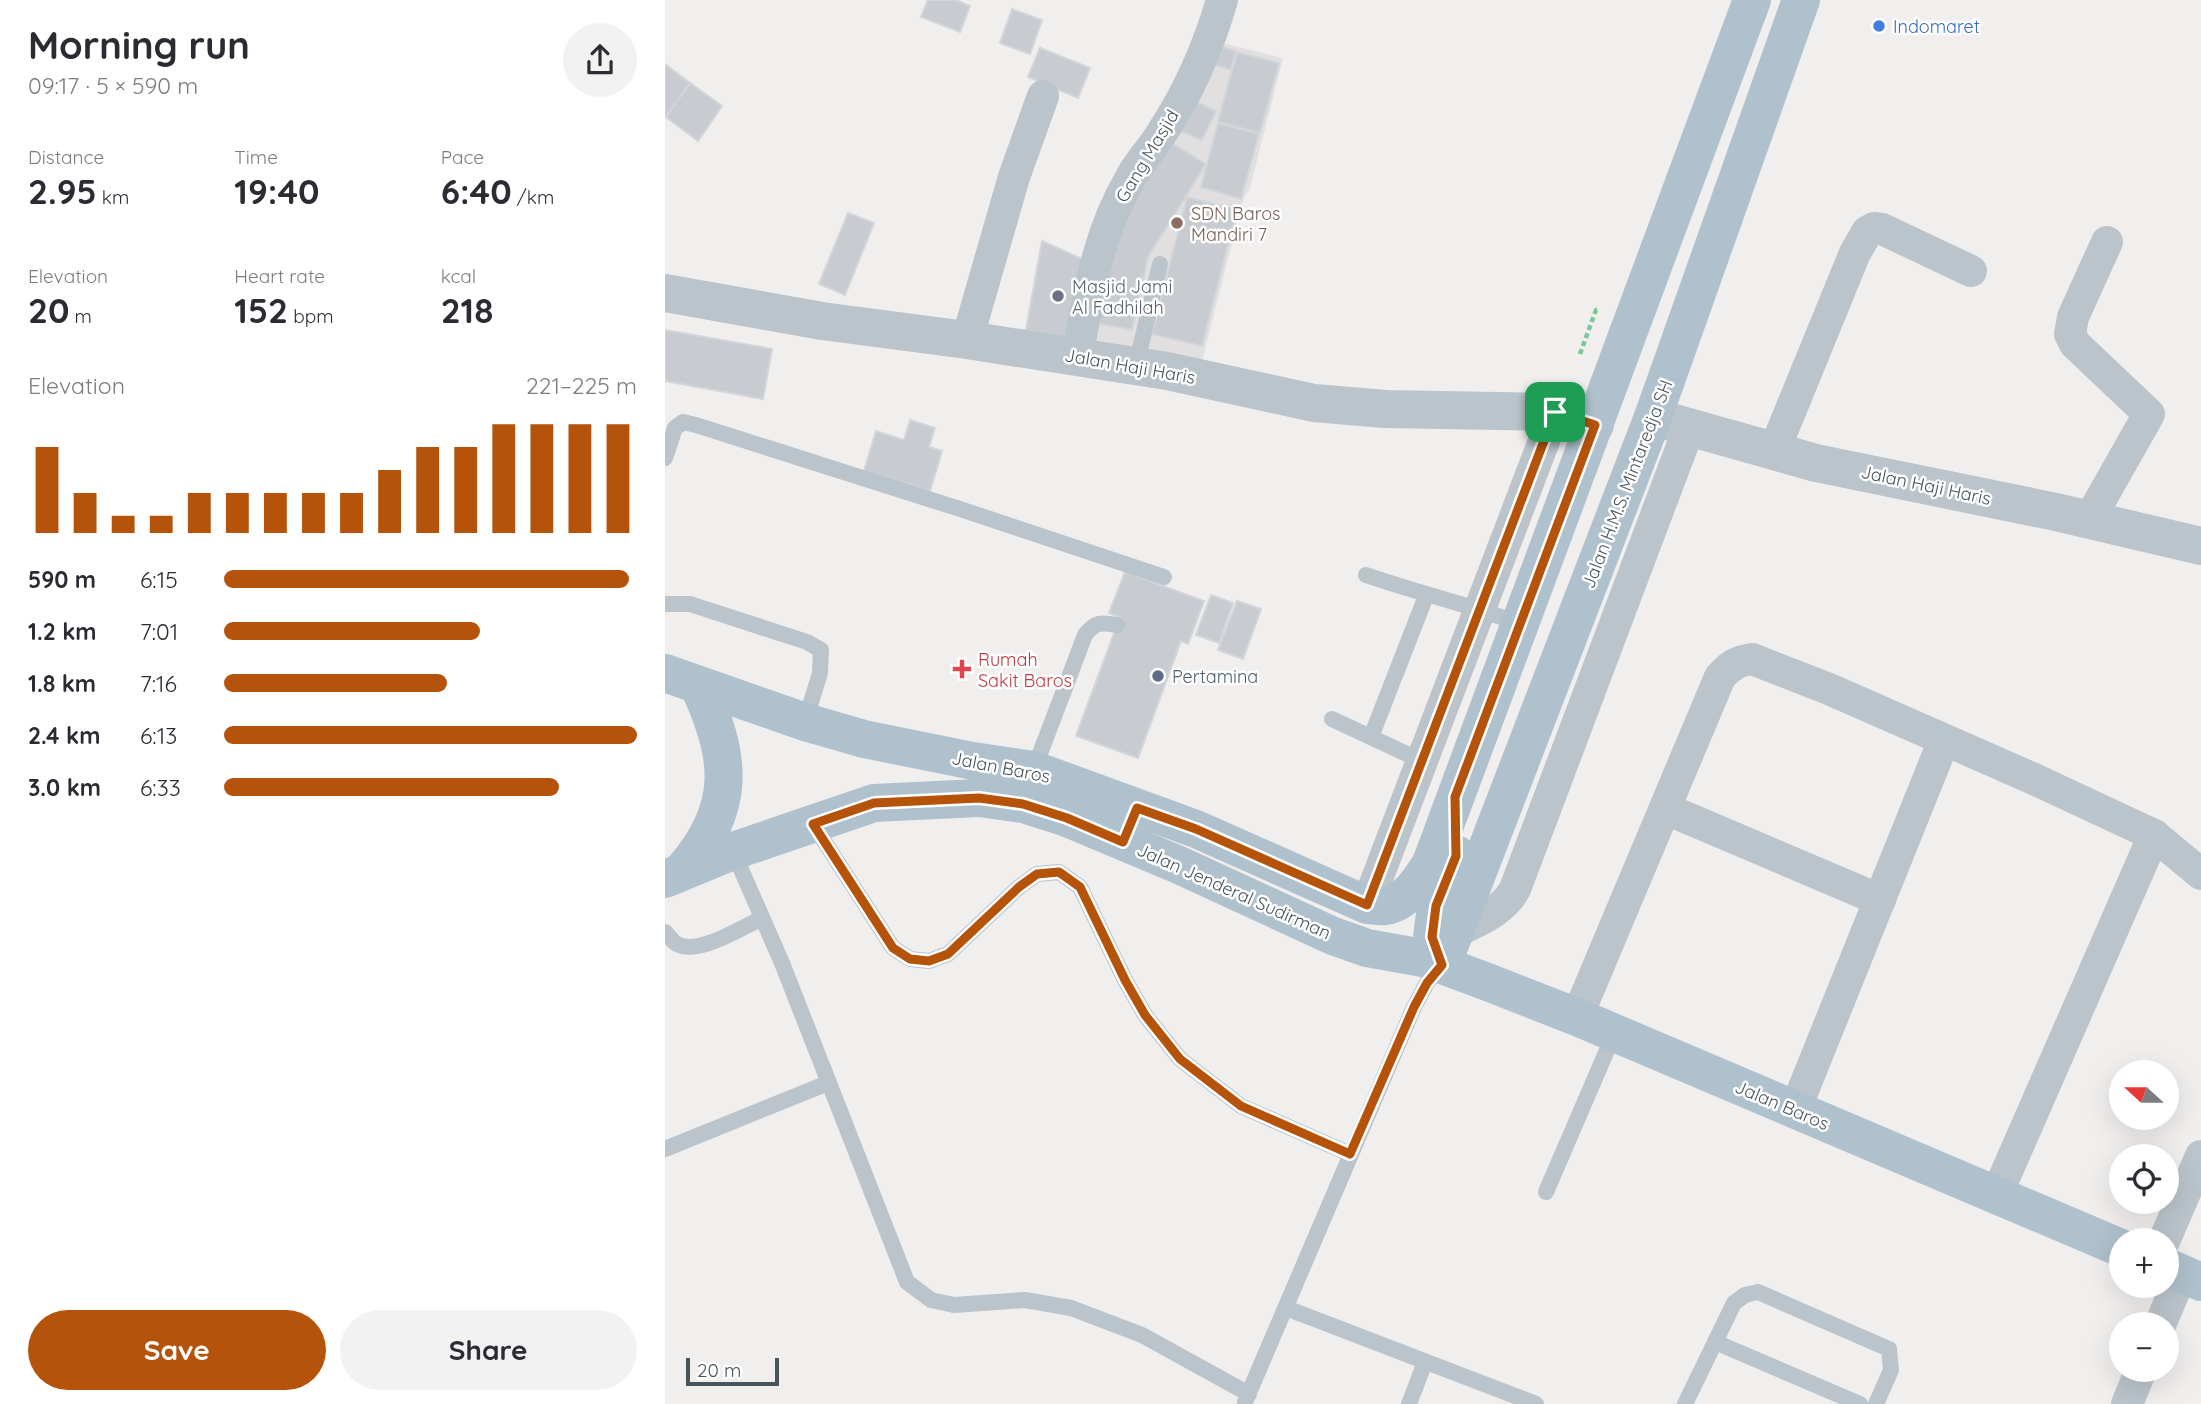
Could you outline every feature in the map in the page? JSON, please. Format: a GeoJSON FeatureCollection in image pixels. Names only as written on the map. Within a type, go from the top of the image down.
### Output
{"type":"FeatureCollection","features":[{"type":"Feature","properties":{"kind":"main road"},"geometry":{"type":"LineString","coordinates":[[1367,905],[1385,906],[1408,894],[1431,863],[1752,0]]}},
{"type":"Feature","properties":{"kind":"main road","name":"Jalan H.M.S. Mintaredja SH"},"geometry":{"type":"LineString","coordinates":[[1449,949],[1653,417],[1801,0]]}},
{"type":"Feature","properties":{"kind":"main road"},"geometry":{"type":"LineString","coordinates":[[674,874],[699,852],[713,828],[720,811],[723,789],[717,727],[681,679]]}},
{"type":"Feature","properties":{"kind":"main road","name":"Jalan Baros"},"geometry":{"type":"LineString","coordinates":[[681,679],[805,722],[864,739],[960,759],[1130,825],[1196,829],[1367,905]]}},
{"type":"Feature","properties":{"kind":"main road"},"geometry":{"type":"LineString","coordinates":[[864,739],[883,758],[885,769],[874,803]]}},
{"type":"Feature","properties":{"kind":"main road"},"geometry":{"type":"LineString","coordinates":[[674,874],[874,803],[979,798],[1028,787]]}},
{"type":"Feature","properties":{"kind":"main road"},"geometry":{"type":"LineString","coordinates":[[1449,949],[1432,937],[1436,906],[1456,856],[1455,797]]}},
{"type":"Feature","properties":{"kind":"main road","name":"Jalan Jenderal Sudirman"},"geometry":{"type":"LineString","coordinates":[[1130,825],[1332,936],[1367,948],[1423,958],[1449,949]]}},
{"type":"Feature","properties":{"kind":"main road","name":"Jalan Baros"},"geometry":{"type":"LineString","coordinates":[[1449,949],[1614,1034],[2109,1243]]}},
{"type":"Feature","properties":{"kind":"street","name":"Gang Masjid"},"geometry":{"type":"LineString","coordinates":[[1077,357],[1099,245],[1129,180],[1164,131],[1188,87],[1215,26],[1223,0]]}},
{"type":"Feature","properties":{"kind":"street"},"geometry":{"type":"LineString","coordinates":[[967,340],[1014,177],[1043,96]]}},
{"type":"Feature","properties":{"kind":"street"},"geometry":{"type":"LineString","coordinates":[[1774,451],[1854,253],[1867,232],[1874,228],[1882,229],[1971,271]]}},
{"type":"Feature","properties":{"kind":"street"},"geometry":{"type":"LineString","coordinates":[[2089,520],[2149,414],[2075,344],[2070,334],[2073,317],[2108,242]]}},
{"type":"Feature","properties":{"kind":"street","name":"Jalan Haji Haris"},"geometry":{"type":"LineString","coordinates":[[665,293],[822,321],[1136,366],[1314,403],[1385,409],[1555,412],[1595,425]]}},
{"type":"Feature","properties":{"kind":"street"},"geometry":{"type":"LineString","coordinates":[[1367,905],[1555,412]]}},
{"type":"Feature","properties":{"kind":"street","name":"Jalan Haji Haris"},"geometry":{"type":"LineString","coordinates":[[1653,417],[1816,463],[2201,546]]}},
{"type":"Feature","properties":{"kind":"street"},"geometry":{"type":"LineString","coordinates":[[1449,949],[1508,901],[1515,889],[1689,428]]}},
{"type":"Feature","properties":{"kind":"street"},"geometry":{"type":"LineString","coordinates":[[1577,1017],[1720,677],[1730,666],[1742,661],[1752,659],[1829,689],[2034,779],[2154,835],[2201,874]]}},
{"type":"Feature","properties":{"kind":"street"},"geometry":{"type":"LineString","coordinates":[[1794,1110],[1944,740]]}},
{"type":"Feature","properties":{"kind":"street"},"geometry":{"type":"LineString","coordinates":[[1666,809],[1880,900]]}},
{"type":"Feature","properties":{"kind":"street"},"geometry":{"type":"LineString","coordinates":[[1997,1194],[2154,835]]}},
{"type":"Feature","properties":{"kind":"street"},"geometry":{"type":"LineString","coordinates":[[2179,1261],[2201,1156]]}},
{"type":"Feature","properties":{"kind":"street"},"geometry":{"type":"LineString","coordinates":[[2127,1404],[2136,1382]]}},
{"type":"Feature","properties":{"kind":"lane"},"geometry":{"type":"LineString","coordinates":[[1136,366],[1160,264]]}},
{"type":"Feature","properties":{"kind":"lane"},"geometry":{"type":"LineString","coordinates":[[665,458],[675,428],[683,422],[696,425],[1164,577]]}},
{"type":"Feature","properties":{"kind":"lane"},"geometry":{"type":"LineString","coordinates":[[1366,575],[1520,624]]}},
{"type":"Feature","properties":{"kind":"lane"},"geometry":{"type":"LineString","coordinates":[[1371,737],[1426,596]]}},
{"type":"Feature","properties":{"kind":"lane"},"geometry":{"type":"LineString","coordinates":[[665,604],[690,604],[807,642],[821,650],[820,673],[805,722]]}},
{"type":"Feature","properties":{"kind":"lane"},"geometry":{"type":"LineString","coordinates":[[1028,787],[1086,635],[1092,626],[1100,622],[1117,625]]}},
{"type":"Feature","properties":{"kind":"lane"},"geometry":{"type":"LineString","coordinates":[[1332,719],[1422,761]]}},
{"type":"Feature","properties":{"kind":"lane"},"geometry":{"type":"LineString","coordinates":[[813,824],[893,948],[910,959],[929,961],[948,954],[1019,887],[1037,874],[1059,872],[1080,887],[1145,1015],[1180,1059],[1241,1106],[1350,1154]]}},
{"type":"Feature","properties":{"kind":"lane"},"geometry":{"type":"LineString","coordinates":[[733,851],[907,1282],[931,1300],[954,1305],[1025,1300],[1071,1308],[1142,1335],[1247,1399],[1414,1007],[1449,949]]}},
{"type":"Feature","properties":{"kind":"lane"},"geometry":{"type":"LineString","coordinates":[[665,932],[678,946],[693,948],[711,943],[762,918]]}},
{"type":"Feature","properties":{"kind":"lane"},"geometry":{"type":"LineString","coordinates":[[1546,1192],[1614,1034]]}},
{"type":"Feature","properties":{"kind":"lane"},"geometry":{"type":"LineString","coordinates":[[665,1149],[828,1083]]}},
{"type":"Feature","properties":{"kind":"lane"},"geometry":{"type":"LineString","coordinates":[[1685,1404],[1734,1303],[1745,1295],[1758,1292],[1889,1349],[1891,1370],[1876,1404]]}},
{"type":"Feature","properties":{"kind":"lane"},"geometry":{"type":"LineString","coordinates":[[1286,1308],[1536,1404]]}},
{"type":"Feature","properties":{"kind":"lane"},"geometry":{"type":"LineString","coordinates":[[1715,1342],[1860,1404]]}},
{"type":"Feature","properties":{"kind":"lane"},"geometry":{"type":"LineString","coordinates":[[1409,1404],[1425,1362]]}},
{"type":"Feature","properties":{"kind":"shaded area","name":"SDN Baros Mandiri 7"},"geometry":{"type":"Polygon","coordinates":[[[1219,42],[1283,58],[1202,361],[1084,338],[1219,42]]]}},
{"type":"Feature","properties":{"kind":"building"},"geometry":{"type":"Polygon","coordinates":[[[928,0],[956,0],[970,6],[960,32],[921,17],[928,0]]]}},
{"type":"Feature","properties":{"kind":"building"},"geometry":{"type":"Polygon","coordinates":[[[1012,9],[1042,20],[1030,54],[1000,43],[1012,9]]]}},
{"type":"Feature","properties":{"kind":"building"},"geometry":{"type":"Polygon","coordinates":[[[1217,46],[1236,51],[1231,70],[1212,64],[1217,46]]]}},
{"type":"Feature","properties":{"kind":"building"},"geometry":{"type":"Polygon","coordinates":[[[1040,48],[1090,68],[1078,98],[1028,77],[1040,48]]]}},
{"type":"Feature","properties":{"kind":"building"},"geometry":{"type":"Polygon","coordinates":[[[1237,52],[1279,63],[1260,133],[1218,122],[1237,52]]]}},
{"type":"Feature","properties":{"kind":"building"},"geometry":{"type":"Polygon","coordinates":[[[665,64],[690,83],[666,117],[665,117],[665,64]]]}},
{"type":"Feature","properties":{"kind":"building"},"geometry":{"type":"Polygon","coordinates":[[[690,83],[722,106],[698,141],[666,117],[690,83]]]}},
{"type":"Feature","properties":{"kind":"building"},"geometry":{"type":"Polygon","coordinates":[[[1192,100],[1216,111],[1202,140],[1178,130],[1192,100]]]}},
{"type":"Feature","properties":{"kind":"building"},"geometry":{"type":"Polygon","coordinates":[[[1218,123],[1259,134],[1241,199],[1201,187],[1218,123]]]}},
{"type":"Feature","properties":{"kind":"building"},"geometry":{"type":"Polygon","coordinates":[[[1168,141],[1206,164],[1148,257],[1132,330],[1091,322],[1110,234],[1168,141]]]}},
{"type":"Feature","properties":{"kind":"building"},"geometry":{"type":"Polygon","coordinates":[[[1187,197],[1237,210],[1202,346],[1152,334],[1187,197]]]}},
{"type":"Feature","properties":{"kind":"building"},"geometry":{"type":"Polygon","coordinates":[[[848,213],[874,223],[845,295],[819,284],[848,213]]]}},
{"type":"Feature","properties":{"kind":"building","name":"Masjid Jami Al Fadhilah"},"geometry":{"type":"Polygon","coordinates":[[[1042,241],[1091,263],[1076,340],[1026,330],[1042,241]]]}},
{"type":"Feature","properties":{"kind":"building"},"geometry":{"type":"Polygon","coordinates":[[[665,330],[772,349],[763,399],[665,381],[665,330]]]}},
{"type":"Feature","properties":{"kind":"building"},"geometry":{"type":"Polygon","coordinates":[[[910,420],[935,428],[929,447],[942,451],[930,491],[864,471],[876,431],[904,440],[910,420]]]}},
{"type":"Feature","properties":{"kind":"building"},"geometry":{"type":"Polygon","coordinates":[[[1125,572],[1204,601],[1188,644],[1181,641],[1138,758],[1076,736],[1120,617],[1109,613],[1125,572]]]}},
{"type":"Feature","properties":{"kind":"building"},"geometry":{"type":"Polygon","coordinates":[[[1211,595],[1233,603],[1219,643],[1196,635],[1211,595]]]}},
{"type":"Feature","properties":{"kind":"building"},"geometry":{"type":"Polygon","coordinates":[[[1237,601],[1261,609],[1243,659],[1218,650],[1237,601]]]}},
{"type":"Feature","properties":{"kind":"place","name":"Indomaret"},"geometry":{"type":"Point","coordinates":[1879,26]}},
{"type":"Feature","properties":{"kind":"place","name":"SDN Baros Mandiri 7"},"geometry":{"type":"Point","coordinates":[1177,223]}},
{"type":"Feature","properties":{"kind":"place","name":"Masjid Jami Al Fadhilah"},"geometry":{"type":"Point","coordinates":[1058,296]}},
{"type":"Feature","properties":{"kind":"place","name":"Rumah Sakit Baros"},"geometry":{"type":"Point","coordinates":[962,669]}},
{"type":"Feature","properties":{"kind":"place","name":"Pertamina"},"geometry":{"type":"Point","coordinates":[1158,676]}},
{"type":"Feature","properties":{"kind":"route"},"geometry":{"type":"LineString","coordinates":[[1555,412],[1595,425],[1455,797],[1456,856],[1436,906],[1432,937],[1442,965],[1427,983],[1414,1007],[1350,1154],[1241,1106],[1180,1059],[1145,1015],[1080,887],[1059,872],[1037,874],[1019,887],[948,954],[929,961],[910,959],[893,948],[813,824],[874,803],[979,798],[1023,804],[1067,818],[1123,842],[1137,808],[1196,829],[1367,905],[1555,412]]}}]}
